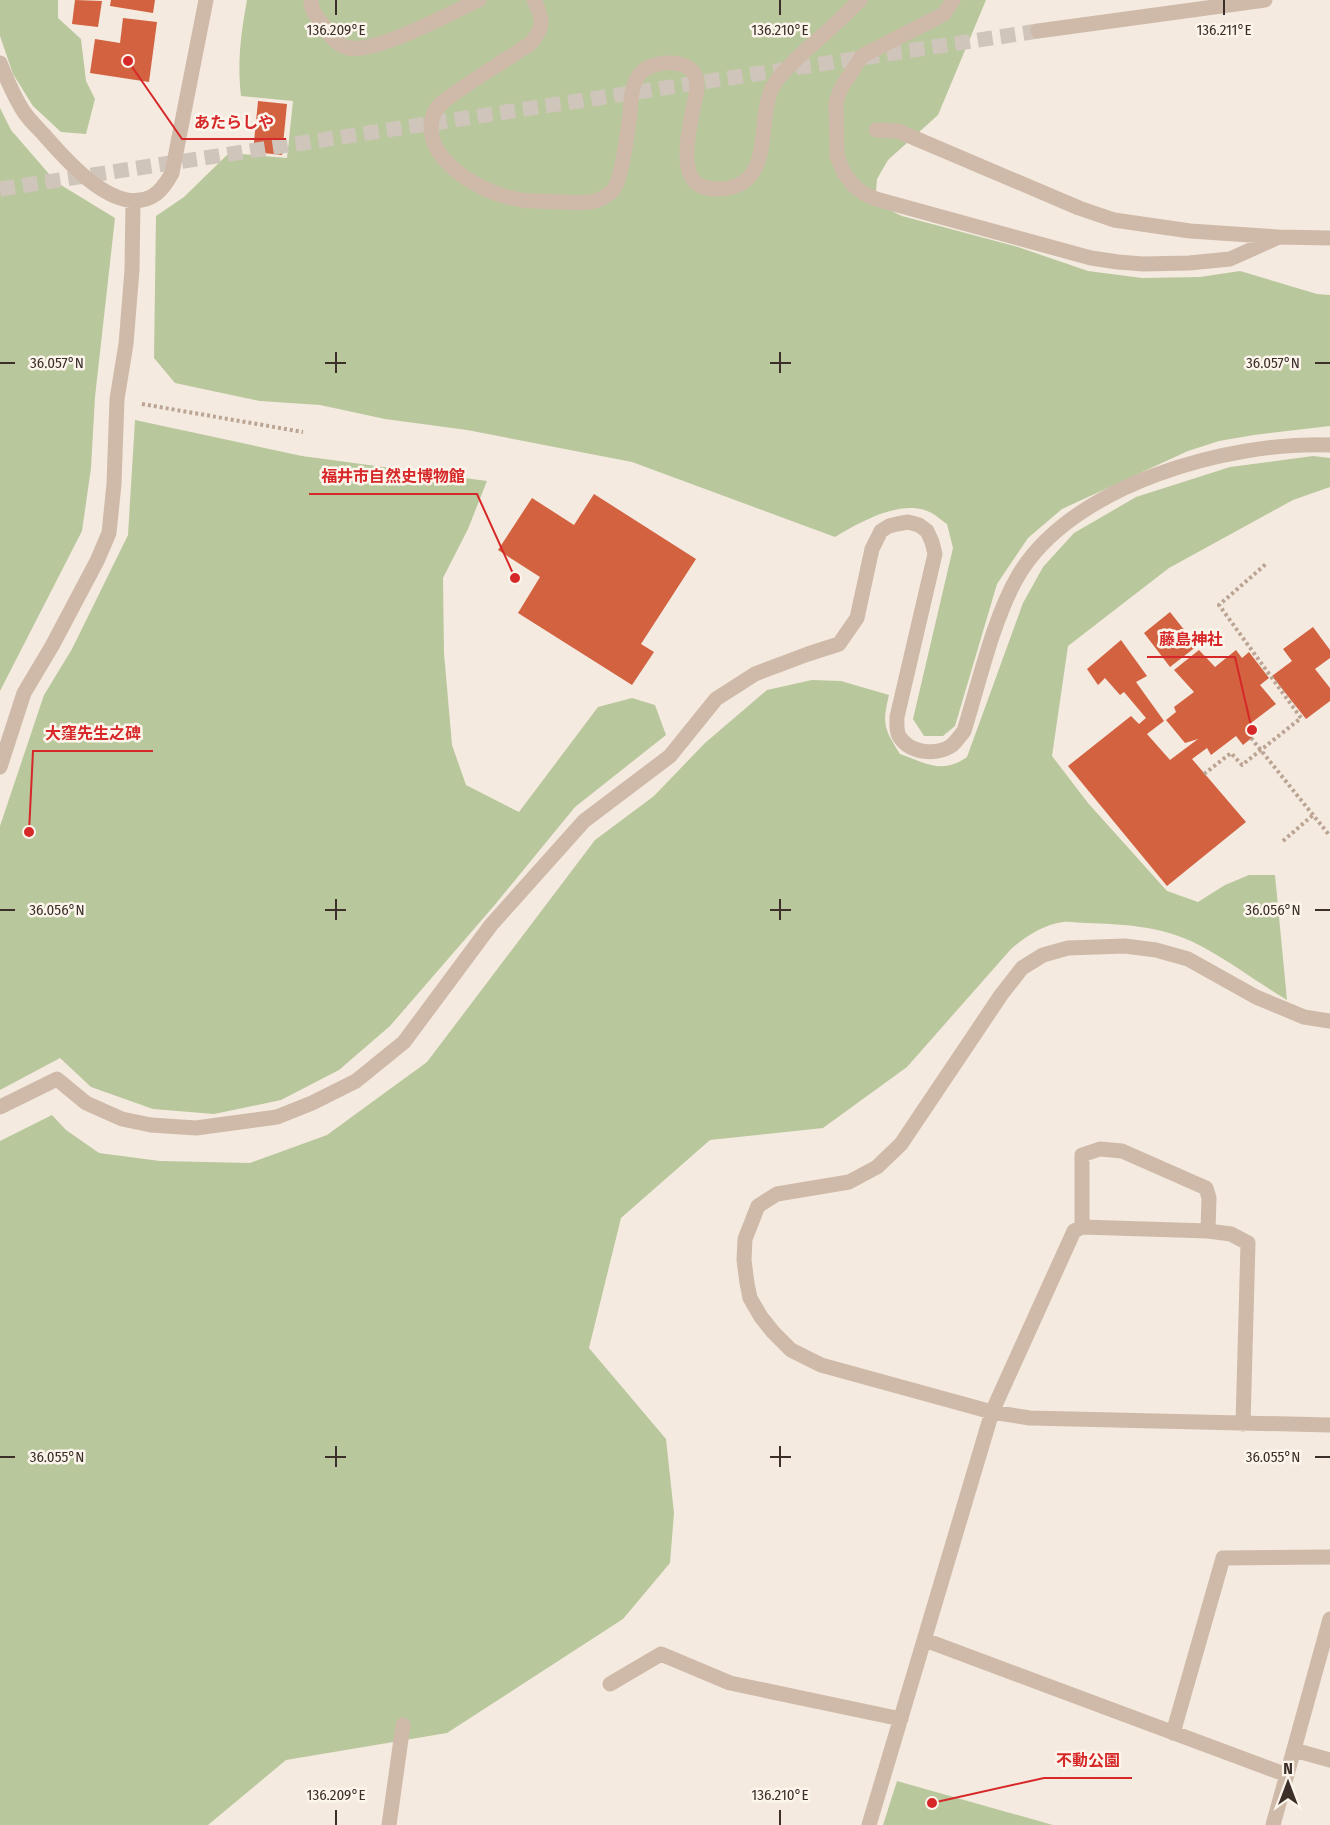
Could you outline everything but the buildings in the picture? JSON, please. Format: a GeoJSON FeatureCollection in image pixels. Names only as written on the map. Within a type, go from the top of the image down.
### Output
{"type":"FeatureCollection","features":[{"type":"Feature","properties":{"kind":"street"},"geometry":{"type":"LineString","coordinates":[[0,63],[25,113],[72,166],[107,193],[133,201],[151,198],[163,188],[172,173],[206,0]]}},
{"type":"Feature","properties":{"kind":"street"},"geometry":{"type":"LineString","coordinates":[[310,0],[310,7],[334,41],[347,48],[365,49],[384,44],[479,0]]}},
{"type":"Feature","properties":{"kind":"street"},"geometry":{"type":"LineString","coordinates":[[534,0],[542,19],[540,32],[531,43],[442,103],[431,119],[430,130],[438,150],[455,171],[507,198],[526,201],[595,201],[613,191],[618,182],[629,124],[632,89],[640,74],[649,67],[667,63],[687,67],[694,73],[696,80],[697,90],[686,162],[690,175],[698,184],[707,189],[737,187],[746,182],[760,156],[769,96],[773,85],[803,53],[860,0]]}},
{"type":"Feature","properties":{"kind":"street"},"geometry":{"type":"LineString","coordinates":[[953,0],[945,14],[862,56],[853,66],[841,88],[836,102],[836,143],[839,163],[853,185],[876,199],[1091,258],[1143,264],[1230,259],[1280,237]]}},
{"type":"Feature","properties":{"kind":"street"},"geometry":{"type":"LineString","coordinates":[[1038,31],[1265,0]]}},
{"type":"Feature","properties":{"kind":"street"},"geometry":{"type":"LineString","coordinates":[[876,130],[898,131],[1079,208],[1114,220],[1181,230],[1330,238]]}},
{"type":"Feature","properties":{"kind":"street"},"geometry":{"type":"LineString","coordinates":[[0,767],[24,693],[52,646],[97,561],[109,533],[114,484],[117,399],[126,344],[132,270],[133,201]]}},
{"type":"Feature","properties":{"kind":"street"},"geometry":{"type":"LineString","coordinates":[[0,1107],[57,1079],[86,1103],[122,1119],[151,1125],[196,1128],[277,1117],[330,1095],[356,1081],[404,1042],[491,925],[584,821],[670,756],[716,699],[755,674],[839,644],[857,618],[872,549],[881,531],[889,526],[908,522],[919,525],[927,531],[933,542],[935,554],[897,717],[897,728],[908,746],[922,752],[939,751],[952,745],[964,731],[1001,613],[1019,576],[1039,547],[1063,525],[1128,486],[1185,464],[1226,454],[1266,448],[1309,444],[1330,445]]}},
{"type":"Feature","properties":{"kind":"street"},"geometry":{"type":"LineString","coordinates":[[1330,1021],[1304,1017],[1256,997],[1188,959],[1155,950],[1125,946],[1068,948],[1043,955],[1022,968],[1001,995],[901,1144],[877,1167],[849,1182],[777,1194],[758,1206],[745,1239],[744,1260],[750,1298],[761,1317],[772,1332],[791,1350],[820,1365],[992,1412],[1030,1418],[1330,1425]]}},
{"type":"Feature","properties":{"kind":"street"},"geometry":{"type":"LineString","coordinates":[[1082,1227],[1082,1155],[1100,1149],[1122,1150],[1206,1188],[1209,1198],[1208,1232]]}},
{"type":"Feature","properties":{"kind":"street"},"geometry":{"type":"LineString","coordinates":[[869,1825],[992,1412],[1074,1232],[1082,1227],[1208,1232],[1231,1234],[1248,1243],[1243,1424]]}},
{"type":"Feature","properties":{"kind":"street"},"geometry":{"type":"LineString","coordinates":[[1173,1733],[1223,1558],[1330,1557]]}},
{"type":"Feature","properties":{"kind":"street"},"geometry":{"type":"LineString","coordinates":[[1273,1825],[1330,1619]]}},
{"type":"Feature","properties":{"kind":"street"},"geometry":{"type":"LineString","coordinates":[[924,1640],[1287,1775]]}},
{"type":"Feature","properties":{"kind":"street"},"geometry":{"type":"LineString","coordinates":[[610,1684],[661,1654],[730,1683],[901,1719]]}},
{"type":"Feature","properties":{"kind":"street"},"geometry":{"type":"LineString","coordinates":[[389,1825],[403,1725]]}},
{"type":"Feature","properties":{"kind":"street"},"geometry":{"type":"LineString","coordinates":[[1294,1750],[1330,1760]]}},
{"type":"Feature","properties":{"kind":"path"},"geometry":{"type":"LineString","coordinates":[[144,404],[303,432]]}},
{"type":"Feature","properties":{"kind":"path"},"geometry":{"type":"LineString","coordinates":[[1204,774],[1232,753],[1242,765],[1301,718],[1219,605],[1266,564]]}},
{"type":"Feature","properties":{"kind":"path"},"geometry":{"type":"LineString","coordinates":[[1251,738],[1330,836]]}},
{"type":"Feature","properties":{"kind":"path"},"geometry":{"type":"LineString","coordinates":[[1283,841],[1313,815]]}},
{"type":"Feature","properties":{"kind":"green space"},"geometry":{"type":"Polygon","coordinates":[[[0,0],[58,0],[58,18],[81,39],[86,81],[95,99],[86,134],[61,132],[33,106],[13,74],[0,36],[0,0]]]}},
{"type":"Feature","properties":{"kind":"green space"},"geometry":{"type":"Polygon","coordinates":[[[247,0],[986,0],[938,115],[888,160],[877,179],[875,203],[902,216],[1018,247],[1088,271],[1142,278],[1200,277],[1240,271],[1317,294],[1330,295],[1330,426],[1219,441],[1188,451],[1062,509],[1028,538],[997,584],[955,726],[943,736],[924,736],[913,719],[953,548],[947,524],[930,512],[916,508],[891,511],[867,520],[835,537],[632,462],[467,430],[385,419],[320,405],[260,401],[175,383],[154,358],[156,216],[184,197],[229,153],[287,158],[293,101],[241,96],[240,48],[247,0]]]}},
{"type":"Feature","properties":{"kind":"green space"},"geometry":{"type":"Polygon","coordinates":[[[0,108],[11,130],[56,182],[115,218],[95,397],[91,468],[82,531],[0,691],[0,108]]]}},
{"type":"Feature","properties":{"kind":"green space"},"geometry":{"type":"Polygon","coordinates":[[[135,420],[302,456],[487,481],[468,529],[443,578],[444,653],[452,745],[466,785],[519,812],[598,707],[632,698],[655,705],[666,735],[575,807],[493,907],[390,1026],[339,1070],[281,1100],[214,1114],[153,1109],[91,1087],[60,1058],[0,1090],[0,826],[44,695],[72,649],[128,535],[135,420]]]}},
{"type":"Feature","properties":{"kind":"green space"},"geometry":{"type":"Polygon","coordinates":[[[1313,456],[1330,458],[1330,487],[1293,500],[1169,568],[1068,646],[1052,756],[1088,803],[1167,891],[1198,902],[1225,885],[1249,875],[1275,875],[1287,1000],[1205,948],[1167,932],[1127,925],[1056,923],[1042,928],[1011,949],[907,1067],[823,1128],[710,1140],[621,1218],[589,1348],[666,1439],[674,1513],[670,1563],[623,1619],[447,1733],[286,1760],[208,1825],[0,1825],[0,1141],[52,1115],[66,1130],[99,1153],[160,1161],[250,1163],[327,1135],[427,1062],[595,840],[654,796],[705,743],[767,690],[812,680],[841,681],[889,695],[886,726],[900,754],[934,766],[958,762],[967,757],[1023,603],[1043,567],[1074,533],[1136,497],[1230,467],[1313,456]]]}},
{"type":"Feature","properties":{"kind":"green space"},"geometry":{"type":"Polygon","coordinates":[[[897,1781],[1053,1825],[883,1825],[897,1781]]]}},
{"type":"Feature","properties":{"kind":"tunnel"},"geometry":{"type":"LineString","coordinates":[[0,189],[1038,31]]}},
{"type":"Feature","properties":{"kind":"place","name":"あたらしや"},"geometry":{"type":"Point","coordinates":[128,61]}},
{"type":"Feature","properties":{"kind":"place","name":"福井市自然史博物館"},"geometry":{"type":"Point","coordinates":[515,578]}},
{"type":"Feature","properties":{"kind":"place","name":"藤島神社"},"geometry":{"type":"Point","coordinates":[1252,730]}},
{"type":"Feature","properties":{"kind":"place","name":"大窪先生之碑"},"geometry":{"type":"Point","coordinates":[29,832]}},
{"type":"Feature","properties":{"kind":"place","name":"不動公園"},"geometry":{"type":"Point","coordinates":[932,1803]}}]}
